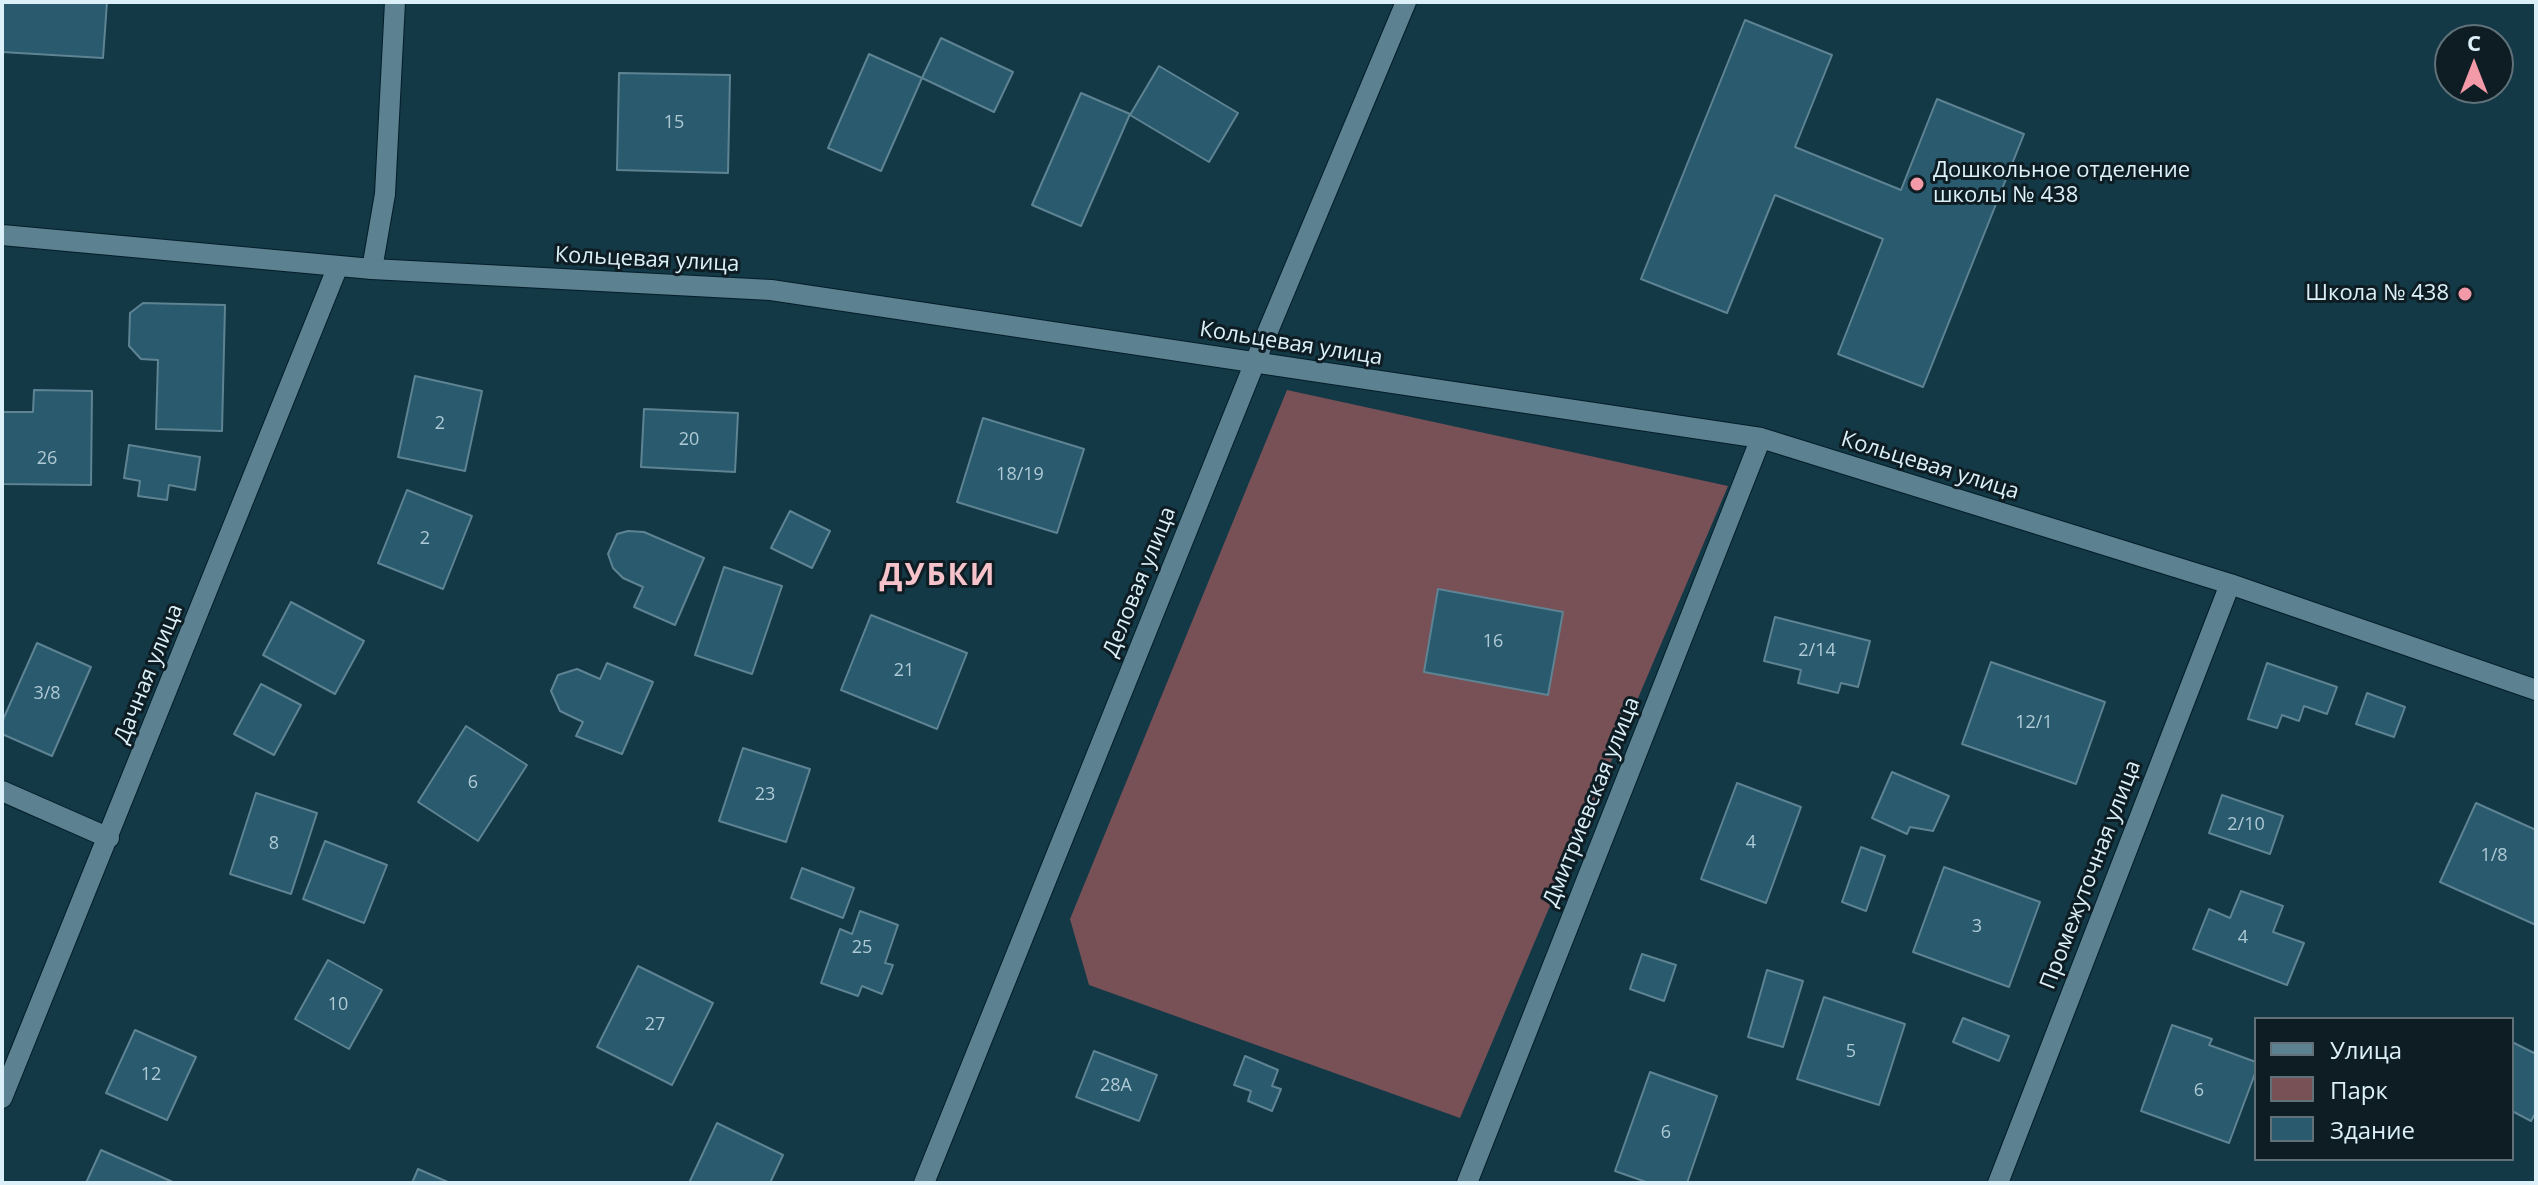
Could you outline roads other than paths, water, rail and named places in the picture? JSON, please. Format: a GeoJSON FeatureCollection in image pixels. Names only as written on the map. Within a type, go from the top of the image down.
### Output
{"type":"FeatureCollection","features":[{"type":"Feature","properties":{"kind":"street"},"geometry":{"type":"LineString","coordinates":[[372,269],[385,194],[395,2]]}},
{"type":"Feature","properties":{"kind":"street","name":"Деловая улица"},"geometry":{"type":"LineString","coordinates":[[924,1183],[1255,362],[1406,2]]}},
{"type":"Feature","properties":{"kind":"street","name":"Кольцевая улица"},"geometry":{"type":"LineString","coordinates":[[2,235],[372,269],[771,290],[1761,438],[2230,584],[2536,690]]}},
{"type":"Feature","properties":{"kind":"street","name":"Дачная улица"},"geometry":{"type":"LineString","coordinates":[[2,1098],[338,266]]}},
{"type":"Feature","properties":{"kind":"street","name":"Дмитриевская улица"},"geometry":{"type":"LineString","coordinates":[[1467,1183],[1761,438]]}},
{"type":"Feature","properties":{"kind":"street","name":"Промежуточная улица"},"geometry":{"type":"LineString","coordinates":[[1998,1183],[2230,584]]}},
{"type":"Feature","properties":{"kind":"street"},"geometry":{"type":"LineString","coordinates":[[2,791],[109,838]]}},
{"type":"Feature","properties":{"kind":"place","name":"Дошкольное отделение школы № 438"},"geometry":{"type":"Point","coordinates":[1917,184]}},
{"type":"Feature","properties":{"kind":"place","name":"Школа № 438"},"geometry":{"type":"Point","coordinates":[2465,294]}},
{"type":"Feature","properties":{"kind":"district","name":"ДУБКИ"},"geometry":{"type":"Point","coordinates":[938,576]}}]}
